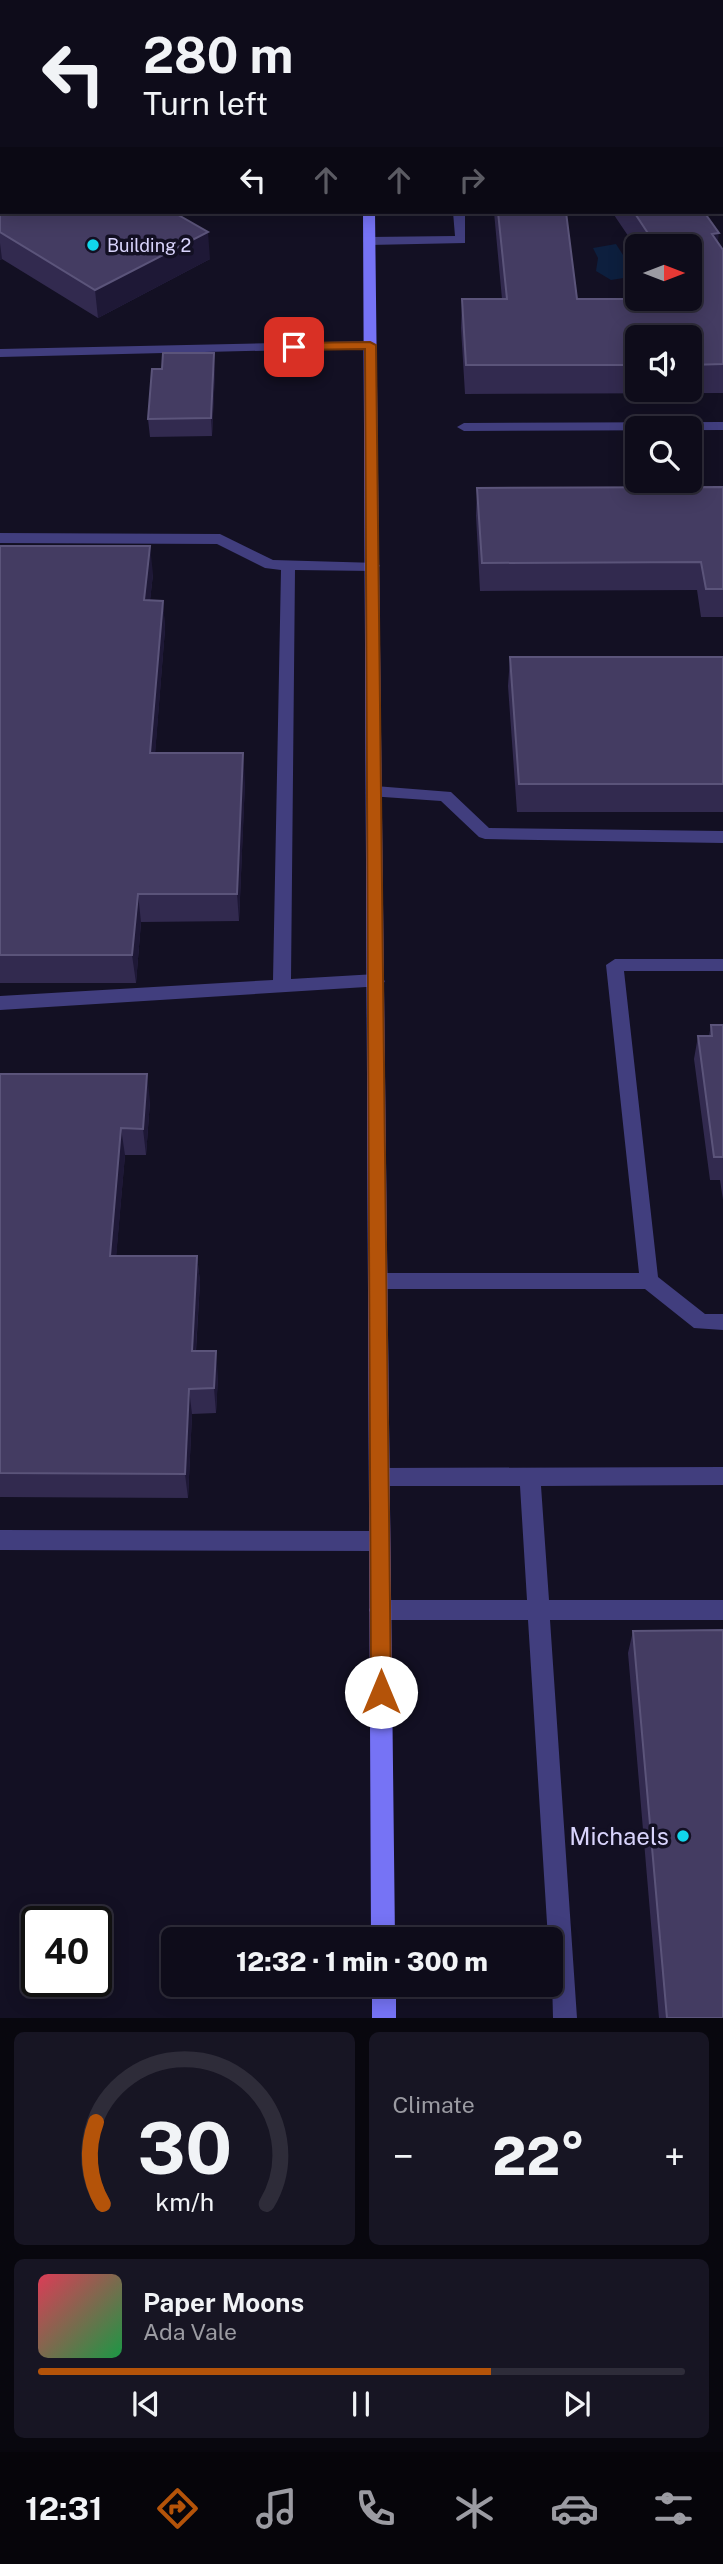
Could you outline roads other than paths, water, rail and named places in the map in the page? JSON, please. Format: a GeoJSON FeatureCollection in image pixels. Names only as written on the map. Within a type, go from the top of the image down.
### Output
{"type":"FeatureCollection","features":[{"type":"Feature","properties":{"kind":"street"},"geometry":{"type":"LineString","coordinates":[[369,214],[383,1927]]}},
{"type":"Feature","properties":{"kind":"street"},"geometry":{"type":"LineString","coordinates":[[384,1997],[384,2018]]}},
{"type":"Feature","properties":{"kind":"lane"},"geometry":{"type":"LineString","coordinates":[[369,241],[461,240],[459,214]]}},
{"type":"Feature","properties":{"kind":"lane"},"geometry":{"type":"LineString","coordinates":[[0,353],[370,345]]}},
{"type":"Feature","properties":{"kind":"lane"},"geometry":{"type":"LineString","coordinates":[[464,427],[723,426]]}},
{"type":"Feature","properties":{"kind":"lane"},"geometry":{"type":"LineString","coordinates":[[0,538],[220,539],[270,565],[373,566]]}},
{"type":"Feature","properties":{"kind":"lane"},"geometry":{"type":"LineString","coordinates":[[282,987],[288,565]]}},
{"type":"Feature","properties":{"kind":"lane"},"geometry":{"type":"LineString","coordinates":[[374,792],[445,796],[485,833],[723,837]]}},
{"type":"Feature","properties":{"kind":"lane"},"geometry":{"type":"LineString","coordinates":[[649,1281],[615,965],[723,965]]}},
{"type":"Feature","properties":{"kind":"lane"},"geometry":{"type":"LineString","coordinates":[[0,1003],[376,981]]}},
{"type":"Feature","properties":{"kind":"lane"},"geometry":{"type":"LineString","coordinates":[[378,1281],[649,1281],[701,1322],[723,1322]]}},
{"type":"Feature","properties":{"kind":"lane"},"geometry":{"type":"LineString","coordinates":[[379,1477],[723,1476]]}},
{"type":"Feature","properties":{"kind":"lane"},"geometry":{"type":"LineString","coordinates":[[530,1477],[565,2018]]}},
{"type":"Feature","properties":{"kind":"lane"},"geometry":{"type":"LineString","coordinates":[[0,1541],[379,1541]]}},
{"type":"Feature","properties":{"kind":"lane"},"geometry":{"type":"LineString","coordinates":[[380,1610],[723,1610]]}},
{"type":"Feature","properties":{"kind":"water"},"geometry":{"type":"Polygon","coordinates":[[[616,244],[625,258],[625,278],[611,280],[596,271],[598,258],[593,248],[616,244]]]}},
{"type":"Feature","properties":{"kind":"place","name":"Building 2"},"geometry":{"type":"Point","coordinates":[93,245]}},
{"type":"Feature","properties":{"kind":"place","name":"Michaels"},"geometry":{"type":"Point","coordinates":[683,1836]}}]}
